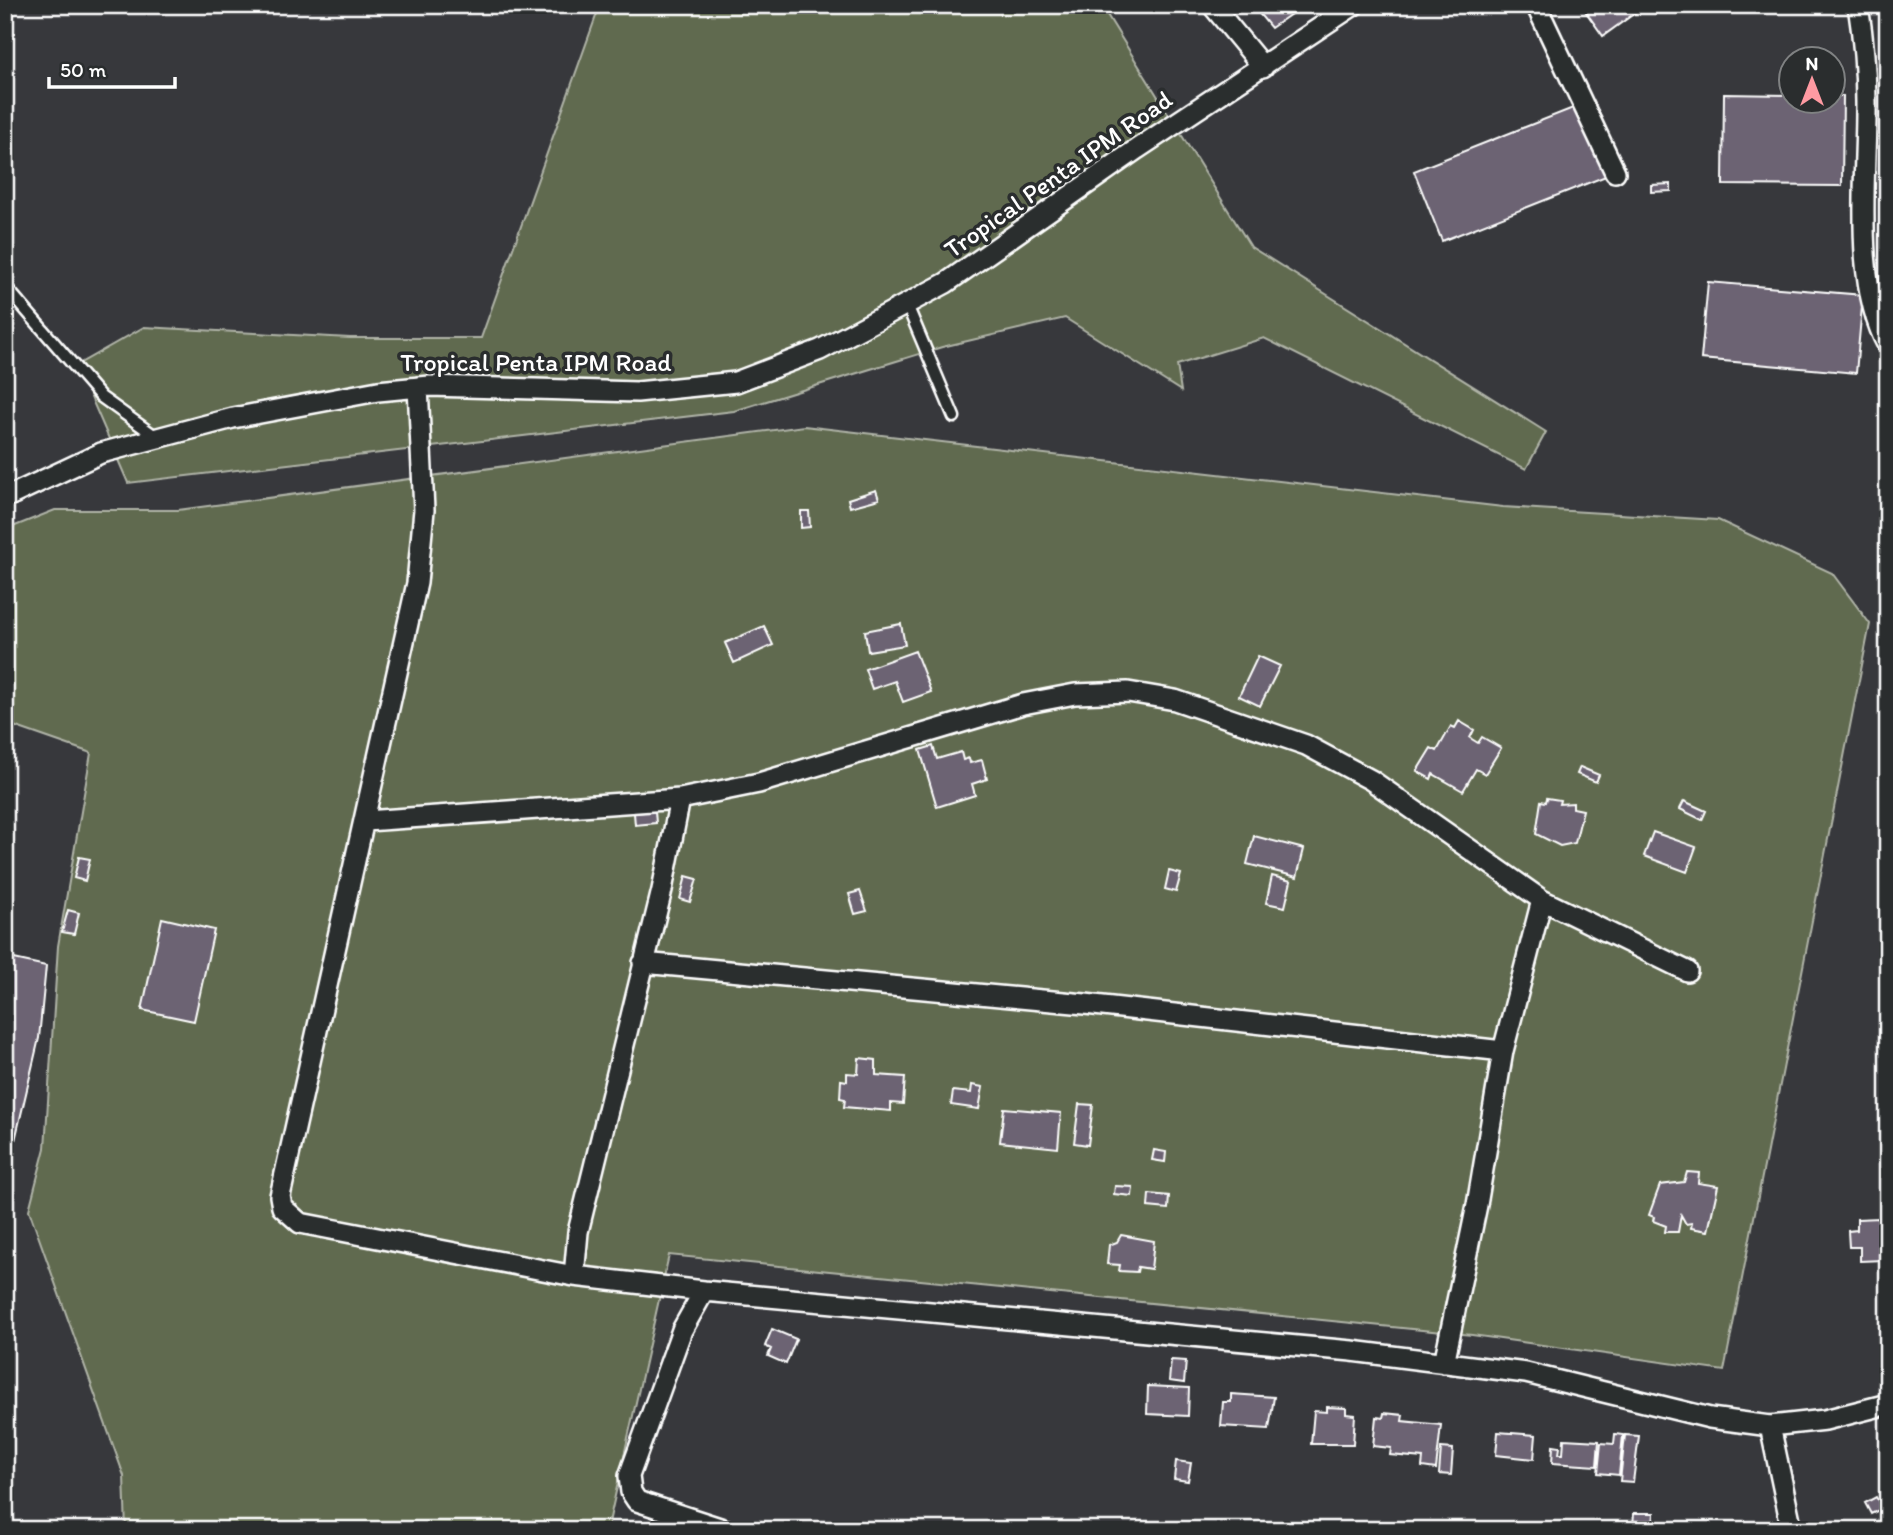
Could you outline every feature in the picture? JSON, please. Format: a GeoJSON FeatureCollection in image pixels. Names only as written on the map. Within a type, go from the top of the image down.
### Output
{"type":"FeatureCollection","features":[{"type":"Feature","properties":{"kind":"street"},"geometry":{"type":"LineString","coordinates":[[1212,5],[1263,67]]}},
{"type":"Feature","properties":{"kind":"street","name":"Tropical Penta IPM Road"},"geometry":{"type":"LineString","coordinates":[[5,498],[101,453],[233,418],[378,391],[418,387],[542,387],[637,393],[736,382],[820,350],[946,283],[1137,149],[1354,5]]}},
{"type":"Feature","properties":{"kind":"street"},"geometry":{"type":"LineString","coordinates":[[1536,5],[1615,172]]}},
{"type":"Feature","properties":{"kind":"street"},"geometry":{"type":"LineString","coordinates":[[1858,5],[1866,100],[1864,227],[1869,283],[1888,346]]}},
{"type":"Feature","properties":{"kind":"street"},"geometry":{"type":"LineString","coordinates":[[418,387],[424,510],[417,583],[366,821],[328,972],[284,1170],[280,1196],[282,1207],[300,1223],[574,1276],[704,1291],[1352,1350],[1526,1373],[1710,1418],[1770,1426],[1825,1420],[1888,1404]]}},
{"type":"Feature","properties":{"kind":"street"},"geometry":{"type":"LineString","coordinates":[[366,821],[680,799],[759,783],[1023,704],[1075,694],[1128,692],[1175,700],[1306,745],[1371,780],[1542,900],[1687,971]]}},
{"type":"Feature","properties":{"kind":"street"},"geometry":{"type":"LineString","coordinates":[[574,1276],[578,1232],[673,842],[680,799]]}},
{"type":"Feature","properties":{"kind":"street"},"geometry":{"type":"LineString","coordinates":[[1444,1363],[1477,1205],[1503,1051],[1542,900]]}},
{"type":"Feature","properties":{"kind":"street"},"geometry":{"type":"LineString","coordinates":[[643,963],[1085,1004],[1503,1051]]}},
{"type":"Feature","properties":{"kind":"street"},"geometry":{"type":"LineString","coordinates":[[704,1291],[682,1330],[629,1476],[629,1484],[637,1501],[726,1530]]}},
{"type":"Feature","properties":{"kind":"street"},"geometry":{"type":"LineString","coordinates":[[1770,1426],[1792,1530]]}},
{"type":"Feature","properties":{"kind":"lane"},"geometry":{"type":"LineString","coordinates":[[5,286],[101,397],[158,438]]}},
{"type":"Feature","properties":{"kind":"lane"},"geometry":{"type":"LineString","coordinates":[[907,305],[954,417]]}},
{"type":"Feature","properties":{"kind":"green space"},"geometry":{"type":"Polygon","coordinates":[[[600,5],[1101,5],[1251,247],[1546,432],[1526,469],[1264,338],[1177,365],[1181,391],[1065,318],[942,347],[734,411],[128,483],[77,365],[144,327],[350,338],[481,338],[600,5]]]}},
{"type":"Feature","properties":{"kind":"green space"},"geometry":{"type":"Polygon","coordinates":[[[804,426],[1503,507],[1718,520],[1832,573],[1870,624],[1724,1371],[1472,1335],[669,1255],[608,1527],[568,1530],[126,1530],[124,1476],[29,1210],[45,1148],[58,946],[91,753],[5,723],[5,530],[55,510],[178,510],[804,426]]]}},
{"type":"Feature","properties":{"kind":"building"},"geometry":{"type":"Polygon","coordinates":[[[1252,5],[1304,5],[1271,28],[1252,5]]]}},
{"type":"Feature","properties":{"kind":"building"},"geometry":{"type":"Polygon","coordinates":[[[1581,5],[1646,5],[1603,36],[1581,5]]]}},
{"type":"Feature","properties":{"kind":"building"},"geometry":{"type":"Polygon","coordinates":[[[1724,94],[1778,95],[1778,116],[1843,116],[1842,186],[1723,185],[1724,94]]]}},
{"type":"Feature","properties":{"kind":"building"},"geometry":{"type":"Polygon","coordinates":[[[1578,106],[1606,176],[1442,241],[1414,171],[1578,106]]]}},
{"type":"Feature","properties":{"kind":"building"},"geometry":{"type":"Polygon","coordinates":[[[1671,184],[1671,191],[1651,192],[1651,185],[1671,184]]]}},
{"type":"Feature","properties":{"kind":"building"},"geometry":{"type":"Polygon","coordinates":[[[1708,282],[1863,295],[1856,373],[1701,359],[1708,282]]]}},
{"type":"Feature","properties":{"kind":"building"},"geometry":{"type":"Polygon","coordinates":[[[876,490],[879,499],[850,507],[848,499],[876,490]]]}},
{"type":"Feature","properties":{"kind":"building"},"geometry":{"type":"Polygon","coordinates":[[[801,511],[809,511],[810,527],[801,528],[801,511]]]}},
{"type":"Feature","properties":{"kind":"building"},"geometry":{"type":"Polygon","coordinates":[[[901,624],[905,645],[868,651],[865,631],[901,624]]]}},
{"type":"Feature","properties":{"kind":"building"},"geometry":{"type":"Polygon","coordinates":[[[764,626],[773,645],[734,663],[725,643],[764,626]]]}},
{"type":"Feature","properties":{"kind":"building"},"geometry":{"type":"Polygon","coordinates":[[[915,651],[931,692],[903,702],[895,681],[872,689],[865,669],[915,651]]]}},
{"type":"Feature","properties":{"kind":"building"},"geometry":{"type":"Polygon","coordinates":[[[1258,656],[1280,666],[1260,706],[1239,696],[1258,656]]]}},
{"type":"Feature","properties":{"kind":"building"},"geometry":{"type":"Polygon","coordinates":[[[1459,721],[1474,730],[1470,738],[1478,743],[1482,737],[1501,748],[1485,774],[1476,769],[1463,791],[1433,774],[1431,779],[1417,771],[1431,748],[1437,751],[1451,726],[1455,728],[1459,721]]]}},
{"type":"Feature","properties":{"kind":"building"},"geometry":{"type":"Polygon","coordinates":[[[933,746],[937,759],[961,752],[963,760],[969,758],[970,763],[982,760],[987,779],[972,784],[975,795],[937,807],[920,750],[933,746]]]}},
{"type":"Feature","properties":{"kind":"building"},"geometry":{"type":"Polygon","coordinates":[[[1580,767],[1599,775],[1596,782],[1577,774],[1580,767]]]}},
{"type":"Feature","properties":{"kind":"building"},"geometry":{"type":"Polygon","coordinates":[[[1547,798],[1560,800],[1559,804],[1573,803],[1573,808],[1583,810],[1575,843],[1560,846],[1536,834],[1541,801],[1546,802],[1547,798]]]}},
{"type":"Feature","properties":{"kind":"building"},"geometry":{"type":"Polygon","coordinates":[[[1684,801],[1706,811],[1702,820],[1680,809],[1684,801]]]}},
{"type":"Feature","properties":{"kind":"building"},"geometry":{"type":"Polygon","coordinates":[[[655,811],[656,823],[635,825],[634,813],[655,811]]]}},
{"type":"Feature","properties":{"kind":"building"},"geometry":{"type":"Polygon","coordinates":[[[1653,832],[1696,847],[1687,872],[1644,856],[1653,832]]]}},
{"type":"Feature","properties":{"kind":"building"},"geometry":{"type":"Polygon","coordinates":[[[1254,836],[1304,849],[1297,877],[1247,864],[1254,836]]]}},
{"type":"Feature","properties":{"kind":"building"},"geometry":{"type":"Polygon","coordinates":[[[79,857],[90,859],[85,881],[74,878],[79,857]]]}},
{"type":"Feature","properties":{"kind":"building"},"geometry":{"type":"Polygon","coordinates":[[[1169,871],[1181,874],[1176,892],[1165,889],[1169,871]]]}},
{"type":"Feature","properties":{"kind":"building"},"geometry":{"type":"Polygon","coordinates":[[[686,876],[697,879],[690,902],[680,899],[686,876]]]}},
{"type":"Feature","properties":{"kind":"building"},"geometry":{"type":"Polygon","coordinates":[[[1272,876],[1291,881],[1285,907],[1266,903],[1272,876]]]}},
{"type":"Feature","properties":{"kind":"building"},"geometry":{"type":"Polygon","coordinates":[[[860,891],[867,911],[855,914],[849,894],[860,891]]]}},
{"type":"Feature","properties":{"kind":"building"},"geometry":{"type":"Polygon","coordinates":[[[68,910],[79,913],[74,934],[62,932],[68,910]]]}},
{"type":"Feature","properties":{"kind":"building"},"geometry":{"type":"Polygon","coordinates":[[[162,918],[214,930],[194,1021],[142,1010],[162,918]]]}},
{"type":"Feature","properties":{"kind":"building"},"geometry":{"type":"Polygon","coordinates":[[[5,957],[46,966],[39,1038],[5,1183],[5,957]]]}},
{"type":"Feature","properties":{"kind":"building"},"geometry":{"type":"Polygon","coordinates":[[[859,1058],[876,1060],[876,1075],[905,1077],[903,1104],[891,1103],[891,1111],[844,1107],[845,1099],[840,1098],[841,1080],[847,1081],[847,1073],[858,1074],[859,1058]]]}},
{"type":"Feature","properties":{"kind":"building"},"geometry":{"type":"Polygon","coordinates":[[[972,1085],[983,1087],[979,1109],[951,1105],[953,1091],[971,1093],[972,1085]]]}},
{"type":"Feature","properties":{"kind":"building"},"geometry":{"type":"Polygon","coordinates":[[[1079,1104],[1093,1105],[1088,1145],[1074,1143],[1079,1104]]]}},
{"type":"Feature","properties":{"kind":"building"},"geometry":{"type":"Polygon","coordinates":[[[1004,1108],[1061,1113],[1058,1148],[1000,1142],[1004,1108]]]}},
{"type":"Feature","properties":{"kind":"building"},"geometry":{"type":"Polygon","coordinates":[[[1154,1150],[1166,1152],[1165,1162],[1152,1160],[1154,1150]]]}},
{"type":"Feature","properties":{"kind":"building"},"geometry":{"type":"Polygon","coordinates":[[[1687,1172],[1699,1173],[1698,1183],[1718,1186],[1708,1231],[1691,1228],[1692,1223],[1686,1224],[1681,1215],[1678,1232],[1665,1232],[1666,1226],[1653,1221],[1654,1217],[1649,1215],[1660,1185],[1684,1182],[1687,1172]]]}},
{"type":"Feature","properties":{"kind":"building"},"geometry":{"type":"Polygon","coordinates":[[[1115,1186],[1133,1187],[1132,1196],[1114,1194],[1115,1186]]]}},
{"type":"Feature","properties":{"kind":"building"},"geometry":{"type":"Polygon","coordinates":[[[1149,1194],[1169,1196],[1168,1209],[1148,1207],[1149,1194]]]}},
{"type":"Feature","properties":{"kind":"building"},"geometry":{"type":"Polygon","coordinates":[[[1880,1218],[1883,1260],[1860,1261],[1860,1247],[1849,1247],[1848,1231],[1857,1230],[1857,1219],[1880,1218]]]}},
{"type":"Feature","properties":{"kind":"building"},"geometry":{"type":"Polygon","coordinates":[[[1121,1235],[1154,1241],[1151,1269],[1138,1267],[1137,1272],[1119,1271],[1120,1265],[1107,1264],[1109,1245],[1117,1242],[1121,1235]]]}},
{"type":"Feature","properties":{"kind":"building"},"geometry":{"type":"Polygon","coordinates":[[[772,1329],[796,1339],[786,1364],[768,1356],[771,1349],[765,1346],[772,1329]]]}},
{"type":"Feature","properties":{"kind":"building"},"geometry":{"type":"Polygon","coordinates":[[[1171,1360],[1186,1361],[1184,1383],[1169,1381],[1171,1360]]]}},
{"type":"Feature","properties":{"kind":"building"},"geometry":{"type":"Polygon","coordinates":[[[1148,1386],[1189,1388],[1188,1416],[1147,1414],[1148,1386]]]}},
{"type":"Feature","properties":{"kind":"building"},"geometry":{"type":"Polygon","coordinates":[[[1231,1394],[1274,1397],[1269,1429],[1221,1426],[1223,1402],[1231,1402],[1231,1394]]]}},
{"type":"Feature","properties":{"kind":"building"},"geometry":{"type":"Polygon","coordinates":[[[1327,1407],[1346,1408],[1346,1414],[1355,1415],[1353,1444],[1311,1444],[1314,1411],[1327,1412],[1327,1407]]]}},
{"type":"Feature","properties":{"kind":"building"},"geometry":{"type":"Polygon","coordinates":[[[1384,1413],[1403,1415],[1402,1421],[1441,1425],[1436,1469],[1422,1467],[1423,1458],[1390,1455],[1391,1448],[1373,1446],[1376,1417],[1383,1418],[1384,1413]]]}},
{"type":"Feature","properties":{"kind":"building"},"geometry":{"type":"Polygon","coordinates":[[[1498,1432],[1536,1435],[1534,1459],[1496,1455],[1498,1432]]]}},
{"type":"Feature","properties":{"kind":"building"},"geometry":{"type":"Polygon","coordinates":[[[1615,1434],[1623,1435],[1619,1475],[1598,1473],[1601,1443],[1614,1444],[1615,1434]]]}},
{"type":"Feature","properties":{"kind":"building"},"geometry":{"type":"Polygon","coordinates":[[[1625,1435],[1639,1436],[1633,1482],[1620,1481],[1625,1435]]]}},
{"type":"Feature","properties":{"kind":"building"},"geometry":{"type":"Polygon","coordinates":[[[1564,1439],[1599,1441],[1597,1466],[1552,1463],[1553,1446],[1560,1447],[1559,1454],[1563,1454],[1564,1439]]]}},
{"type":"Feature","properties":{"kind":"building"},"geometry":{"type":"Polygon","coordinates":[[[1441,1448],[1453,1449],[1451,1475],[1439,1474],[1441,1448]]]}},
{"type":"Feature","properties":{"kind":"building"},"geometry":{"type":"Polygon","coordinates":[[[1176,1461],[1191,1463],[1188,1481],[1174,1479],[1176,1461]]]}},
{"type":"Feature","properties":{"kind":"building"},"geometry":{"type":"Polygon","coordinates":[[[1876,1497],[1883,1508],[1871,1514],[1865,1503],[1876,1497]]]}},
{"type":"Feature","properties":{"kind":"building"},"geometry":{"type":"Polygon","coordinates":[[[1634,1513],[1654,1513],[1653,1526],[1633,1525],[1634,1513]]]}}]}
